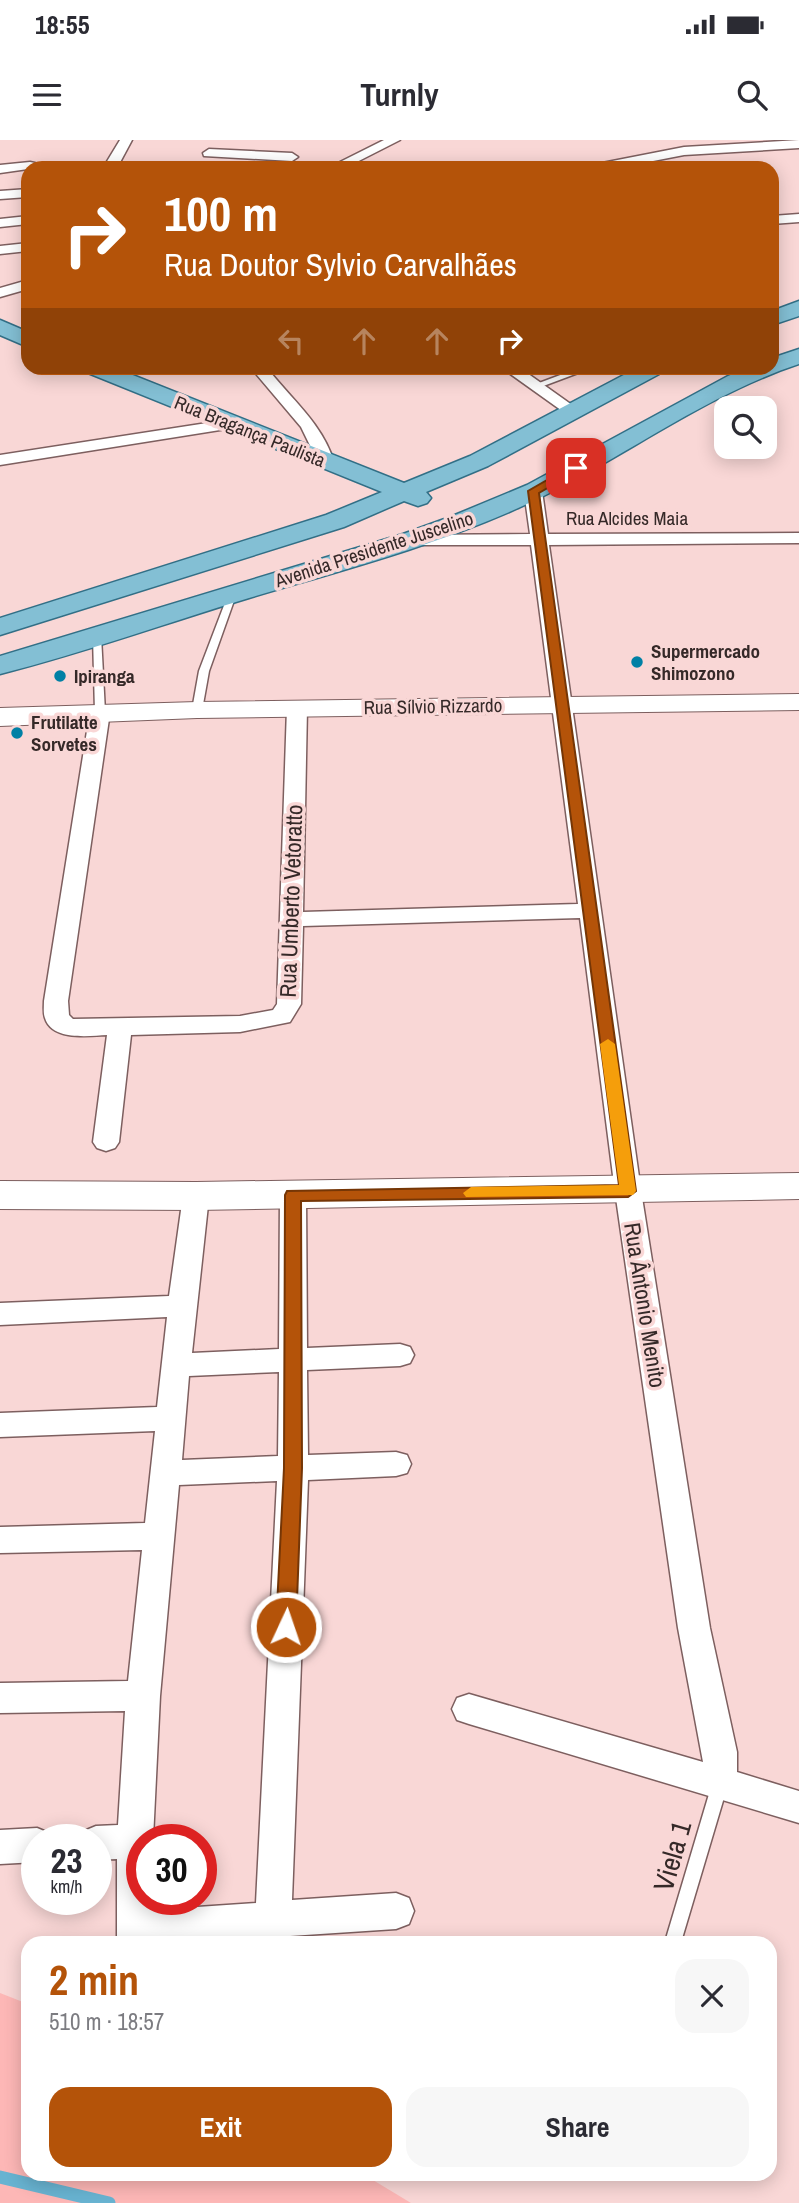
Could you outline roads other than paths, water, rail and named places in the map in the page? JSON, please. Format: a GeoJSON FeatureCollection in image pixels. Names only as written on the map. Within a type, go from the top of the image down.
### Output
{"type":"FeatureCollection","features":[{"type":"Feature","properties":{"kind":"main road"},"geometry":{"type":"LineString","coordinates":[[779,315],[799,308]]}},
{"type":"Feature","properties":{"kind":"main road"},"geometry":{"type":"LineString","coordinates":[[779,363],[799,356]]}},
{"type":"Feature","properties":{"kind":"main road","name":"Rua Bragança Paulista"},"geometry":{"type":"LineString","coordinates":[[113,375],[432,504],[484,513]]}},
{"type":"Feature","properties":{"kind":"main road","name":"Avenida Presidente Juscelino"},"geometry":{"type":"LineString","coordinates":[[0,627],[251,549],[404,493],[479,461],[639,375]]}},
{"type":"Feature","properties":{"kind":"main road","name":"Avenida Presidente Juscelino"},"geometry":{"type":"LineString","coordinates":[[0,665],[412,540],[484,513],[533,491],[752,375]]}},
{"type":"Feature","properties":{"kind":"street"},"geometry":{"type":"LineString","coordinates":[[114,161],[126,140]]}},
{"type":"Feature","properties":{"kind":"street"},"geometry":{"type":"LineString","coordinates":[[205,161],[216,140]]}},
{"type":"Feature","properties":{"kind":"street"},"geometry":{"type":"LineString","coordinates":[[289,161],[299,140]]}},
{"type":"Feature","properties":{"kind":"street"},"geometry":{"type":"LineString","coordinates":[[350,161],[394,140]]}},
{"type":"Feature","properties":{"kind":"street"},"geometry":{"type":"LineString","coordinates":[[671,140],[698,161]]}},
{"type":"Feature","properties":{"kind":"street"},"geometry":{"type":"LineString","coordinates":[[633,161],[684,151],[799,144]]}},
{"type":"Feature","properties":{"kind":"street"},"geometry":{"type":"LineString","coordinates":[[209,153],[280,161]]}},
{"type":"Feature","properties":{"kind":"street"},"geometry":{"type":"LineString","coordinates":[[0,169],[21,167]]}},
{"type":"Feature","properties":{"kind":"street"},"geometry":{"type":"LineString","coordinates":[[0,195],[21,194]]}},
{"type":"Feature","properties":{"kind":"street"},"geometry":{"type":"LineString","coordinates":[[779,219],[799,218]]}},
{"type":"Feature","properties":{"kind":"street"},"geometry":{"type":"LineString","coordinates":[[0,223],[21,221]]}},
{"type":"Feature","properties":{"kind":"street"},"geometry":{"type":"LineString","coordinates":[[0,250],[21,248]]}},
{"type":"Feature","properties":{"kind":"street"},"geometry":{"type":"LineString","coordinates":[[0,293],[21,286]]}},
{"type":"Feature","properties":{"kind":"street"},"geometry":{"type":"LineString","coordinates":[[264,375],[319,440],[326,462]]}},
{"type":"Feature","properties":{"kind":"street"},"geometry":{"type":"LineString","coordinates":[[520,375],[571,410]]}},
{"type":"Feature","properties":{"kind":"street"},"geometry":{"type":"LineString","coordinates":[[0,460],[233,424]]}},
{"type":"Feature","properties":{"kind":"street","name":"Rua Ântonio Menito"},"geometry":{"type":"LineString","coordinates":[[533,491],[628,1191],[694,1628],[720,1752],[720,1783]]}},
{"type":"Feature","properties":{"kind":"street","name":"Rua Alcides Maia"},"geometry":{"type":"LineString","coordinates":[[412,540],[799,538]]}},
{"type":"Feature","properties":{"kind":"street","name":"Rua Sílvio Rizzardo"},"geometry":{"type":"LineString","coordinates":[[0,696],[15,705],[66,713]]}},
{"type":"Feature","properties":{"kind":"street","name":"Rua Sílvio Rizzardo"},"geometry":{"type":"LineString","coordinates":[[0,717],[297,708],[799,702]]}},
{"type":"Feature","properties":{"kind":"street","name":"Rua Umberto Vetoratto"},"geometry":{"type":"LineString","coordinates":[[100,712],[55,1001],[57,1018],[65,1025],[121,1028],[240,1024],[281,1016],[289,1004],[297,708]]}},
{"type":"Feature","properties":{"kind":"street"},"geometry":{"type":"LineString","coordinates":[[292,919],[590,911]]}},
{"type":"Feature","properties":{"kind":"street"},"geometry":{"type":"LineString","coordinates":[[106,1142],[121,1028]]}},
{"type":"Feature","properties":{"kind":"street"},"geometry":{"type":"LineString","coordinates":[[0,1195],[293,1195],[799,1186]]}},
{"type":"Feature","properties":{"kind":"street"},"geometry":{"type":"LineString","coordinates":[[273,1931],[293,1468],[293,1195]]}},
{"type":"Feature","properties":{"kind":"street"},"geometry":{"type":"LineString","coordinates":[[136,1824],[143,1696],[182,1306],[196,1196]]}},
{"type":"Feature","properties":{"kind":"street"},"geometry":{"type":"LineString","coordinates":[[0,1314],[182,1306]]}},
{"type":"Feature","properties":{"kind":"street"},"geometry":{"type":"LineString","coordinates":[[176,1365],[400,1355]]}},
{"type":"Feature","properties":{"kind":"street"},"geometry":{"type":"LineString","coordinates":[[0,1425],[171,1418]]}},
{"type":"Feature","properties":{"kind":"street"},"geometry":{"type":"LineString","coordinates":[[166,1472],[396,1464]]}},
{"type":"Feature","properties":{"kind":"street"},"geometry":{"type":"LineString","coordinates":[[0,1540],[160,1536]]}},
{"type":"Feature","properties":{"kind":"street"},"geometry":{"type":"LineString","coordinates":[[0,1698],[143,1696]]}},
{"type":"Feature","properties":{"kind":"street"},"geometry":{"type":"LineString","coordinates":[[469,1709],[799,1807]]}},
{"type":"Feature","properties":{"kind":"street"},"geometry":{"type":"LineString","coordinates":[[0,1847],[21,1846]]}},
{"type":"Feature","properties":{"kind":"street"},"geometry":{"type":"LineString","coordinates":[[135,1915],[135,1936],[273,1931],[396,1911]]}},
{"type":"Feature","properties":{"kind":"lane"},"geometry":{"type":"LineString","coordinates":[[535,386],[567,375]]}},
{"type":"Feature","properties":{"kind":"lane"},"geometry":{"type":"LineString","coordinates":[[197,710],[204,671],[232,595]]}},
{"type":"Feature","properties":{"kind":"lane"},"geometry":{"type":"LineString","coordinates":[[97,636],[100,712]]}},
{"type":"Feature","properties":{"kind":"lane","name":"Viela 1"},"geometry":{"type":"LineString","coordinates":[[675,1936],[720,1783]]}},
{"type":"Feature","properties":{"kind":"waterway"},"geometry":{"type":"LineString","coordinates":[[0,2177],[109,2203]]}},
{"type":"Feature","properties":{"kind":"place","name":"Supermercado Shimozono"},"geometry":{"type":"Point","coordinates":[637,662]}},
{"type":"Feature","properties":{"kind":"place","name":"Ipiranga"},"geometry":{"type":"Point","coordinates":[60,676]}},
{"type":"Feature","properties":{"kind":"place","name":"Frutilatte Sorvetes"},"geometry":{"type":"Point","coordinates":[17,733]}}]}
